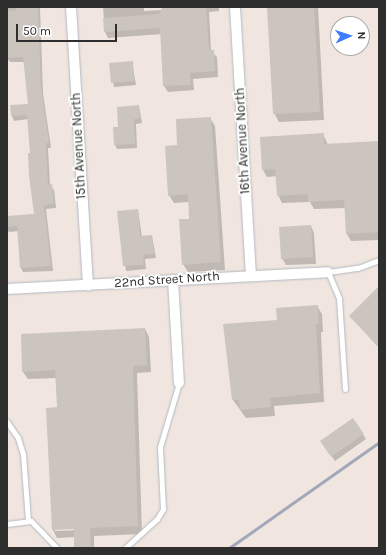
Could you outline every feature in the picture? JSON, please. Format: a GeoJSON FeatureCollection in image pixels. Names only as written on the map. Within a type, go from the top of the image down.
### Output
{"type":"FeatureCollection","features":[{"type":"Feature","properties":{"kind":"street","name":"15th Avenue North"},"geometry":{"type":"LineString","coordinates":[[71,7],[88,285]]}},
{"type":"Feature","properties":{"kind":"street","name":"16th Avenue North"},"geometry":{"type":"LineString","coordinates":[[235,7],[251,274]]}},
{"type":"Feature","properties":{"kind":"street","name":"22nd Street North"},"geometry":{"type":"LineString","coordinates":[[7,289],[173,280],[251,274],[328,272]]}},
{"type":"Feature","properties":{"kind":"street"},"geometry":{"type":"LineString","coordinates":[[173,280],[179,383]]}},
{"type":"Feature","properties":{"kind":"lane"},"geometry":{"type":"LineString","coordinates":[[345,389],[339,298],[328,272],[358,268],[379,260]]}},
{"type":"Feature","properties":{"kind":"lane"},"geometry":{"type":"LineString","coordinates":[[125,548],[157,519],[162,509],[160,447],[179,383]]}},
{"type":"Feature","properties":{"kind":"lane"},"geometry":{"type":"LineString","coordinates":[[7,422],[18,438],[23,454],[28,521],[57,548]]}},
{"type":"Feature","properties":{"kind":"lane"},"geometry":{"type":"LineString","coordinates":[[7,524],[28,521]]}},
{"type":"Feature","properties":{"kind":"building"},"geometry":{"type":"Polygon","coordinates":[[[16,7],[38,7],[41,87],[49,143],[46,143],[48,185],[52,184],[54,204],[44,205],[51,266],[20,268],[17,226],[7,227],[7,216],[34,214],[29,176],[28,153],[30,153],[27,115],[11,116],[10,105],[28,104],[23,57],[7,58],[7,11],[16,10],[16,7]]]}},
{"type":"Feature","properties":{"kind":"building"},"geometry":{"type":"Polygon","coordinates":[[[162,7],[206,7],[209,50],[214,50],[215,71],[190,73],[191,85],[163,86],[160,28],[104,32],[103,18],[160,14],[162,7]]]}},
{"type":"Feature","properties":{"kind":"building"},"geometry":{"type":"Polygon","coordinates":[[[267,7],[314,7],[320,112],[273,114],[267,7]]]}},
{"type":"Feature","properties":{"kind":"building"},"geometry":{"type":"Polygon","coordinates":[[[133,61],[134,81],[111,83],[109,63],[133,61]]]}},
{"type":"Feature","properties":{"kind":"building"},"geometry":{"type":"Polygon","coordinates":[[[139,105],[140,119],[134,119],[135,144],[114,145],[113,127],[118,127],[117,107],[139,105]]]}},
{"type":"Feature","properties":{"kind":"building"},"geometry":{"type":"Polygon","coordinates":[[[211,117],[221,262],[182,265],[179,219],[189,219],[188,194],[168,196],[165,146],[177,145],[176,119],[211,117]]]}},
{"type":"Feature","properties":{"kind":"building"},"geometry":{"type":"Polygon","coordinates":[[[324,133],[324,144],[379,141],[379,232],[346,234],[344,200],[308,202],[308,194],[277,196],[275,169],[262,170],[260,137],[324,133]]]}},
{"type":"Feature","properties":{"kind":"building"},"geometry":{"type":"Polygon","coordinates":[[[138,209],[140,236],[152,235],[154,254],[143,255],[144,265],[123,266],[117,211],[138,209]]]}},
{"type":"Feature","properties":{"kind":"building"},"geometry":{"type":"Polygon","coordinates":[[[311,225],[313,257],[281,259],[279,227],[311,225]]]}},
{"type":"Feature","properties":{"kind":"building"},"geometry":{"type":"Polygon","coordinates":[[[379,286],[379,347],[349,316],[379,286]]]}},
{"type":"Feature","properties":{"kind":"building"},"geometry":{"type":"Polygon","coordinates":[[[318,305],[319,324],[316,324],[320,393],[270,398],[271,407],[240,410],[239,400],[232,400],[223,324],[277,320],[276,308],[318,305]]]}},
{"type":"Feature","properties":{"kind":"building"},"geometry":{"type":"Polygon","coordinates":[[[145,328],[147,365],[133,366],[138,526],[90,528],[91,548],[74,548],[74,529],[52,530],[46,408],[57,407],[55,370],[22,372],[21,334],[145,328]]]}},
{"type":"Feature","properties":{"kind":"building"},"geometry":{"type":"Polygon","coordinates":[[[353,418],[364,434],[331,457],[320,441],[353,418]]]}},
{"type":"Feature","properties":{"kind":"railway"},"geometry":{"type":"LineString","coordinates":[[229,548],[379,442]]}}]}
